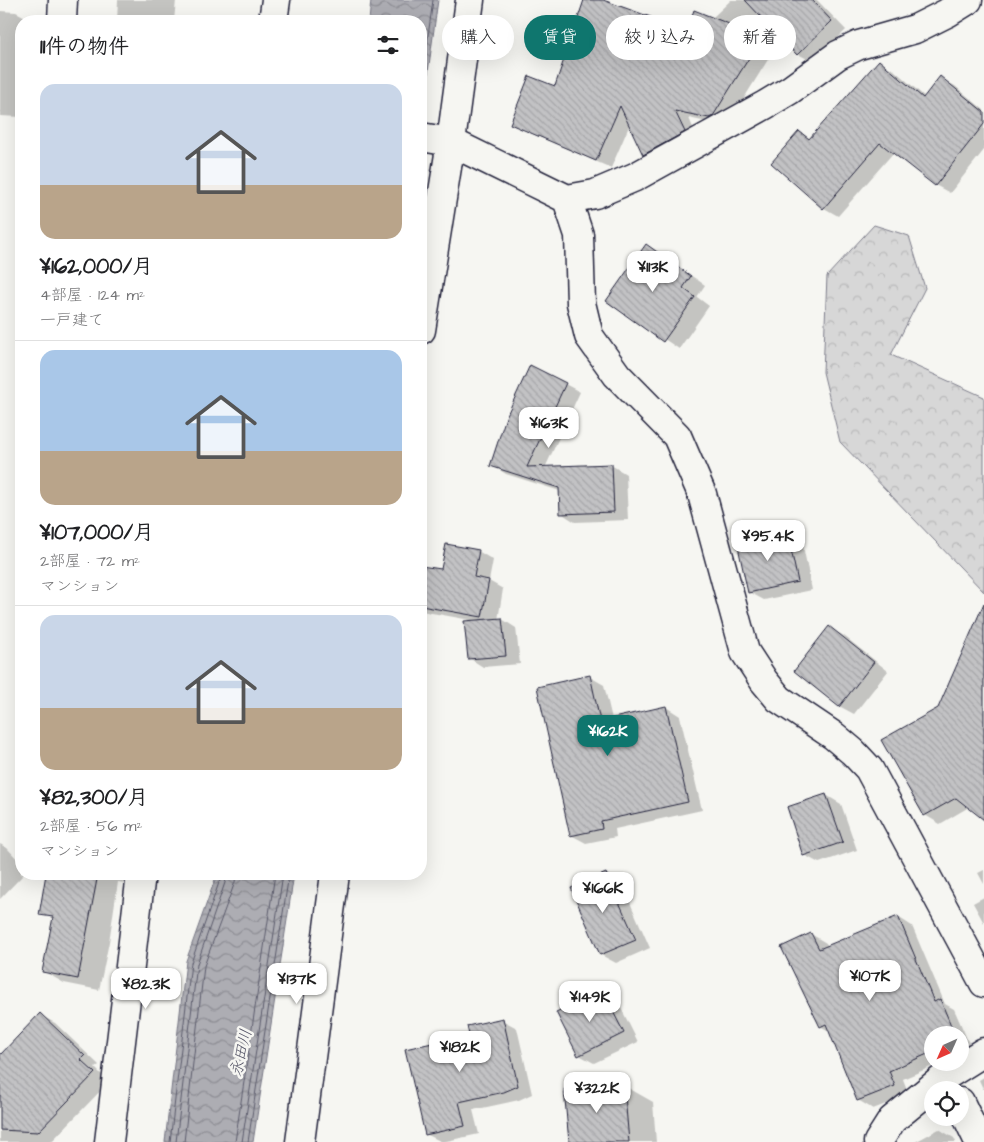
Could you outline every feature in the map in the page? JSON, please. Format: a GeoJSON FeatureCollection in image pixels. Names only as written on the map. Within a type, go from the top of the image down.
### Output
{"type":"FeatureCollection","features":[{"type":"Feature","properties":{"kind":"street"},"geometry":{"type":"LineString","coordinates":[[62,15],[63,0]]}},
{"type":"Feature","properties":{"kind":"street"},"geometry":{"type":"LineString","coordinates":[[274,15],[276,0]]}},
{"type":"Feature","properties":{"kind":"street"},"geometry":{"type":"LineString","coordinates":[[427,292],[451,142],[470,0]]}},
{"type":"Feature","properties":{"kind":"street"},"geometry":{"type":"LineString","coordinates":[[427,138],[451,142],[567,200],[595,194],[635,177],[790,90],[838,55],[859,45],[915,29],[968,0]]}},
{"type":"Feature","properties":{"kind":"street"},"geometry":{"type":"LineString","coordinates":[[567,200],[579,235],[581,303],[589,336],[617,376],[677,436],[702,494],[745,652],[764,681],[779,698],[834,736],[869,769],[984,983]]}},
{"type":"Feature","properties":{"kind":"street"},"geometry":{"type":"LineString","coordinates":[[109,1142],[140,880]]}},
{"type":"Feature","properties":{"kind":"street"},"geometry":{"type":"LineString","coordinates":[[300,1142],[334,880]]}},
{"type":"Feature","properties":{"kind":"street"},"geometry":{"type":"LineString","coordinates":[[952,1081],[984,1052]]}},
{"type":"Feature","properties":{"kind":"street"},"geometry":{"type":"LineString","coordinates":[[878,1142],[892,1120],[924,1100]]}},
{"type":"Feature","properties":{"kind":"street"},"geometry":{"type":"LineString","coordinates":[[969,1120],[980,1142]]}},
{"type":"Feature","properties":{"kind":"green space"},"geometry":{"type":"Polygon","coordinates":[[[874,225],[909,236],[925,288],[891,355],[984,397],[984,592],[840,442],[823,372],[827,276],[874,225]]]}},
{"type":"Feature","properties":{"kind":"water"},"geometry":{"type":"Polygon","coordinates":[[[371,0],[438,0],[427,80],[427,15],[370,15],[371,0]]]}},
{"type":"Feature","properties":{"kind":"water","name":"永田川"},"geometry":{"type":"Polygon","coordinates":[[[215,880],[293,880],[253,1142],[165,1142],[186,961],[215,880]]]}},
{"type":"Feature","properties":{"kind":"building"},"geometry":{"type":"Polygon","coordinates":[[[584,0],[603,0],[645,15],[606,15],[606,60],[714,60],[714,18],[724,22],[724,60],[748,60],[713,116],[709,118],[675,111],[685,132],[643,155],[620,106],[596,161],[510,124],[529,76],[555,86],[564,60],[596,60],[596,15],[579,15],[584,0]]]}},
{"type":"Feature","properties":{"kind":"building"},"geometry":{"type":"Polygon","coordinates":[[[745,0],[812,0],[832,21],[797,55],[796,15],[759,15],[745,0]]]}},
{"type":"Feature","properties":{"kind":"building"},"geometry":{"type":"Polygon","coordinates":[[[694,10],[707,15],[692,15],[694,10]]]}},
{"type":"Feature","properties":{"kind":"building"},"geometry":{"type":"Polygon","coordinates":[[[879,60],[923,98],[940,76],[984,112],[984,124],[935,186],[880,143],[823,209],[771,163],[799,131],[809,139],[879,60]]]}},
{"type":"Feature","properties":{"kind":"building"},"geometry":{"type":"Polygon","coordinates":[[[646,244],[691,276],[683,288],[695,297],[663,342],[606,301],[646,244]]]}},
{"type":"Feature","properties":{"kind":"building"},"geometry":{"type":"Polygon","coordinates":[[[530,365],[566,383],[527,467],[612,464],[614,512],[560,514],[559,488],[490,466],[506,417],[530,365]]]}},
{"type":"Feature","properties":{"kind":"building"},"geometry":{"type":"Polygon","coordinates":[[[787,531],[798,582],[748,593],[737,542],[787,531]]]}},
{"type":"Feature","properties":{"kind":"building"},"geometry":{"type":"Polygon","coordinates":[[[446,544],[479,550],[474,577],[489,580],[482,617],[427,607],[427,567],[441,569],[446,544]]]}},
{"type":"Feature","properties":{"kind":"building"},"geometry":{"type":"Polygon","coordinates":[[[984,603],[984,820],[956,798],[924,816],[881,740],[938,708],[984,603]]]}},
{"type":"Feature","properties":{"kind":"building"},"geometry":{"type":"Polygon","coordinates":[[[502,618],[506,656],[468,659],[464,621],[502,618]]]}},
{"type":"Feature","properties":{"kind":"building"},"geometry":{"type":"Polygon","coordinates":[[[829,626],[874,662],[839,707],[794,671],[829,626]]]}},
{"type":"Feature","properties":{"kind":"building"},"geometry":{"type":"Polygon","coordinates":[[[590,675],[600,721],[666,706],[688,802],[601,821],[602,829],[570,836],[537,687],[590,675]]]}},
{"type":"Feature","properties":{"kind":"building"},"geometry":{"type":"Polygon","coordinates":[[[826,794],[843,842],[803,856],[787,807],[826,794]]]}},
{"type":"Feature","properties":{"kind":"building"},"geometry":{"type":"Polygon","coordinates":[[[606,873],[636,940],[600,955],[571,888],[606,873]]]}},
{"type":"Feature","properties":{"kind":"building"},"geometry":{"type":"Polygon","coordinates":[[[45,880],[97,880],[78,979],[42,972],[53,917],[39,915],[45,880]]]}},
{"type":"Feature","properties":{"kind":"building"},"geometry":{"type":"Polygon","coordinates":[[[898,916],[934,1002],[940,999],[951,1026],[924,1026],[924,1056],[889,1071],[895,1086],[857,1101],[826,1024],[820,1027],[781,947],[811,933],[819,949],[898,916]]]}},
{"type":"Feature","properties":{"kind":"building"},"geometry":{"type":"Polygon","coordinates":[[[602,990],[624,1033],[578,1056],[556,1012],[602,990]]]}},
{"type":"Feature","properties":{"kind":"building"},"geometry":{"type":"Polygon","coordinates":[[[40,1013],[85,1056],[81,1060],[95,1073],[38,1132],[0,1130],[0,1055],[40,1013]]]}},
{"type":"Feature","properties":{"kind":"building"},"geometry":{"type":"Polygon","coordinates":[[[503,1018],[518,1086],[504,1092],[459,1102],[465,1126],[425,1135],[405,1049],[469,1035],[467,1026],[503,1018]]]}},
{"type":"Feature","properties":{"kind":"building"},"geometry":{"type":"Polygon","coordinates":[[[624,1084],[629,1142],[569,1142],[564,1089],[624,1084]]]}}]}
